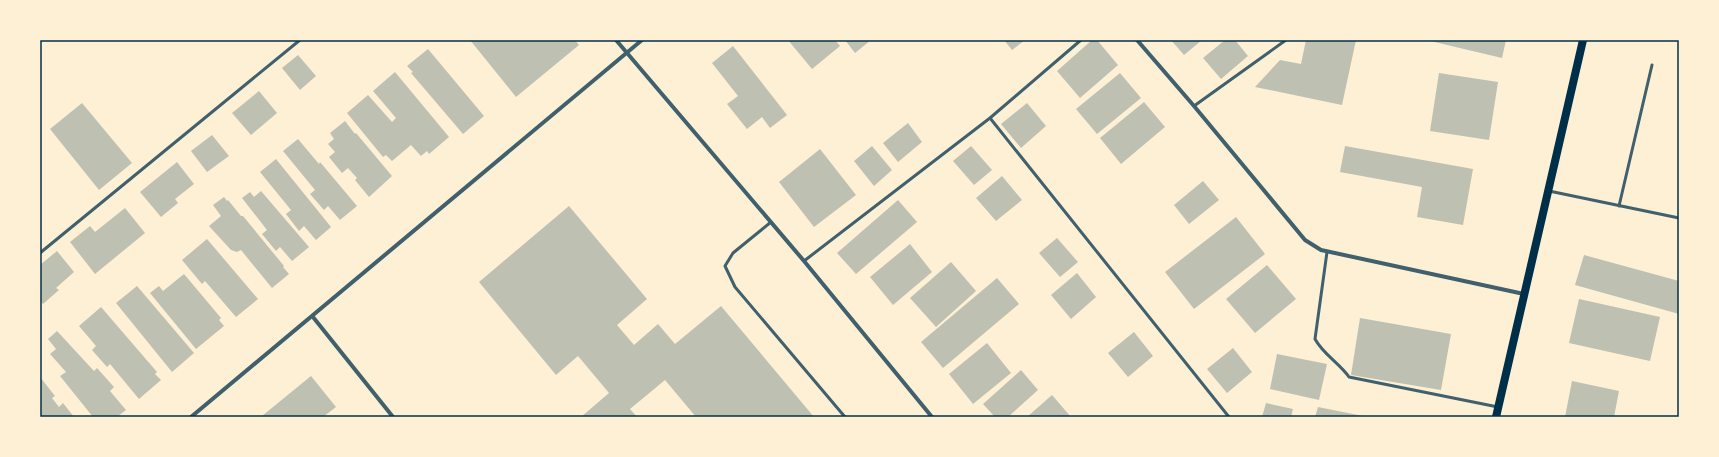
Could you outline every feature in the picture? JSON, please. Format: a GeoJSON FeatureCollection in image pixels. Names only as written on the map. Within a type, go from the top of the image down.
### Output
{"type":"FeatureCollection","features":[{"type":"Feature","properties":{"kind":"main road"},"geometry":{"type":"LineString","coordinates":[[1496,417],[1583,40]]}},
{"type":"Feature","properties":{"kind":"street"},"geometry":{"type":"LineString","coordinates":[[616,40],[804,261],[932,417]]}},
{"type":"Feature","properties":{"kind":"street"},"geometry":{"type":"LineString","coordinates":[[191,417],[313,317],[642,40]]}},
{"type":"Feature","properties":{"kind":"street"},"geometry":{"type":"LineString","coordinates":[[1138,40],[1304,240],[1327,252],[1524,294]]}},
{"type":"Feature","properties":{"kind":"street"},"geometry":{"type":"LineString","coordinates":[[313,317],[393,417]]}},
{"type":"Feature","properties":{"kind":"lane"},"geometry":{"type":"LineString","coordinates":[[40,253],[300,40]]}},
{"type":"Feature","properties":{"kind":"lane"},"geometry":{"type":"LineString","coordinates":[[804,261],[990,118],[1081,40]]}},
{"type":"Feature","properties":{"kind":"lane"},"geometry":{"type":"LineString","coordinates":[[1194,106],[1286,40]]}},
{"type":"Feature","properties":{"kind":"lane"},"geometry":{"type":"LineString","coordinates":[[1619,206],[1652,65]]}},
{"type":"Feature","properties":{"kind":"lane"},"geometry":{"type":"LineString","coordinates":[[990,118],[1229,417]]}},
{"type":"Feature","properties":{"kind":"lane"},"geometry":{"type":"LineString","coordinates":[[1548,191],[1679,218]]}},
{"type":"Feature","properties":{"kind":"lane"},"geometry":{"type":"LineString","coordinates":[[771,222],[733,253],[726,266],[728,274],[735,287],[845,417]]}},
{"type":"Feature","properties":{"kind":"lane"},"geometry":{"type":"LineString","coordinates":[[1327,252],[1315,339],[1318,344],[1342,366],[1349,377],[1498,407]]}},
{"type":"Feature","properties":{"kind":"building"},"geometry":{"type":"Polygon","coordinates":[[[470,40],[575,40],[579,45],[516,97],[470,40]]]}},
{"type":"Feature","properties":{"kind":"building"},"geometry":{"type":"Polygon","coordinates":[[[788,40],[835,40],[840,46],[812,69],[788,40]]]}},
{"type":"Feature","properties":{"kind":"building"},"geometry":{"type":"Polygon","coordinates":[[[845,40],[871,40],[855,53],[845,40]]]}},
{"type":"Feature","properties":{"kind":"building"},"geometry":{"type":"Polygon","coordinates":[[[1004,40],[1025,40],[1012,50],[1004,40]]]}},
{"type":"Feature","properties":{"kind":"building"},"geometry":{"type":"Polygon","coordinates":[[[1092,40],[1097,40],[1118,65],[1080,98],[1057,71],[1092,40]]]}},
{"type":"Feature","properties":{"kind":"building"},"geometry":{"type":"Polygon","coordinates":[[[1171,40],[1202,40],[1184,55],[1171,40]]]}},
{"type":"Feature","properties":{"kind":"building"},"geometry":{"type":"Polygon","coordinates":[[[1225,40],[1235,40],[1248,56],[1221,79],[1203,58],[1225,40]]]}},
{"type":"Feature","properties":{"kind":"building"},"geometry":{"type":"Polygon","coordinates":[[[1306,40],[1356,40],[1342,105],[1255,87],[1280,60],[1301,64],[1306,40]]]}},
{"type":"Feature","properties":{"kind":"building"},"geometry":{"type":"Polygon","coordinates":[[[1426,40],[1506,40],[1502,58],[1426,40]]]}},
{"type":"Feature","properties":{"kind":"building"},"geometry":{"type":"Polygon","coordinates":[[[733,46],[787,115],[770,128],[762,117],[747,129],[727,104],[738,96],[712,63],[733,46]]]}},
{"type":"Feature","properties":{"kind":"building"},"geometry":{"type":"Polygon","coordinates":[[[428,49],[484,116],[463,134],[411,73],[413,72],[407,66],[428,49]]]}},
{"type":"Feature","properties":{"kind":"building"},"geometry":{"type":"Polygon","coordinates":[[[298,55],[316,76],[300,90],[282,68],[298,55]]]}},
{"type":"Feature","properties":{"kind":"building"},"geometry":{"type":"Polygon","coordinates":[[[395,72],[449,137],[429,154],[427,151],[421,156],[411,145],[392,161],[386,155],[383,157],[347,113],[368,95],[392,122],[396,118],[373,91],[395,72]]]}},
{"type":"Feature","properties":{"kind":"building"},"geometry":{"type":"Polygon","coordinates":[[[1120,73],[1141,98],[1097,134],[1076,109],[1120,73]]]}},
{"type":"Feature","properties":{"kind":"building"},"geometry":{"type":"Polygon","coordinates":[[[1439,73],[1498,82],[1489,140],[1430,131],[1439,73]]]}},
{"type":"Feature","properties":{"kind":"building"},"geometry":{"type":"Polygon","coordinates":[[[259,91],[277,113],[251,135],[232,113],[259,91]]]}},
{"type":"Feature","properties":{"kind":"building"},"geometry":{"type":"Polygon","coordinates":[[[1144,102],[1165,127],[1121,164],[1100,138],[1144,102]]]}},
{"type":"Feature","properties":{"kind":"building"},"geometry":{"type":"Polygon","coordinates":[[[82,103],[132,163],[99,190],[50,129],[82,103]]]}},
{"type":"Feature","properties":{"kind":"building"},"geometry":{"type":"Polygon","coordinates":[[[1027,103],[1046,126],[1021,148],[1001,124],[1027,103]]]}},
{"type":"Feature","properties":{"kind":"building"},"geometry":{"type":"Polygon","coordinates":[[[345,121],[392,176],[369,197],[355,180],[357,178],[348,168],[342,173],[329,157],[335,152],[328,144],[334,139],[330,133],[345,121]]]}},
{"type":"Feature","properties":{"kind":"building"},"geometry":{"type":"Polygon","coordinates":[[[908,123],[922,142],[898,162],[883,143],[908,123]]]}},
{"type":"Feature","properties":{"kind":"building"},"geometry":{"type":"Polygon","coordinates":[[[212,135],[229,156],[207,172],[191,151],[212,135]]]}},
{"type":"Feature","properties":{"kind":"building"},"geometry":{"type":"Polygon","coordinates":[[[298,139],[319,164],[320,162],[357,206],[340,220],[328,206],[324,210],[310,194],[315,190],[283,151],[298,139]]]}},
{"type":"Feature","properties":{"kind":"building"},"geometry":{"type":"Polygon","coordinates":[[[872,146],[892,170],[874,186],[854,161],[872,146]]]}},
{"type":"Feature","properties":{"kind":"building"},"geometry":{"type":"Polygon","coordinates":[[[971,146],[992,170],[974,185],[953,161],[971,146]]]}},
{"type":"Feature","properties":{"kind":"building"},"geometry":{"type":"Polygon","coordinates":[[[1345,146],[1473,169],[1463,225],[1417,217],[1422,187],[1340,172],[1345,146]]]}},
{"type":"Feature","properties":{"kind":"building"},"geometry":{"type":"Polygon","coordinates":[[[820,149],[856,195],[814,227],[779,182],[820,149]]]}},
{"type":"Feature","properties":{"kind":"building"},"geometry":{"type":"Polygon","coordinates":[[[276,159],[331,227],[316,240],[304,226],[299,231],[286,214],[291,210],[260,172],[276,159]]]}},
{"type":"Feature","properties":{"kind":"building"},"geometry":{"type":"Polygon","coordinates":[[[177,162],[194,184],[175,199],[178,203],[161,217],[140,192],[177,162]]]}},
{"type":"Feature","properties":{"kind":"building"},"geometry":{"type":"Polygon","coordinates":[[[1002,176],[1022,200],[996,221],[976,198],[1002,176]]]}},
{"type":"Feature","properties":{"kind":"building"},"geometry":{"type":"Polygon","coordinates":[[[1203,181],[1219,200],[1189,224],[1174,205],[1203,181]]]}},
{"type":"Feature","properties":{"kind":"building"},"geometry":{"type":"Polygon","coordinates":[[[261,191],[309,247],[292,261],[280,247],[276,251],[262,234],[267,230],[242,198],[250,192],[254,197],[261,191]]]}},
{"type":"Feature","properties":{"kind":"building"},"geometry":{"type":"Polygon","coordinates":[[[224,197],[241,216],[243,216],[289,274],[272,288],[241,250],[237,252],[231,250],[209,226],[221,216],[213,205],[224,197]]]}},
{"type":"Feature","properties":{"kind":"building"},"geometry":{"type":"Polygon","coordinates":[[[898,200],[917,222],[856,274],[837,253],[898,200]]]}},
{"type":"Feature","properties":{"kind":"building"},"geometry":{"type":"Polygon","coordinates":[[[569,206],[647,299],[617,325],[634,345],[658,324],[675,344],[721,306],[814,417],[696,417],[665,380],[630,409],[637,417],[581,417],[609,393],[578,356],[556,375],[479,282],[569,206]]]}},
{"type":"Feature","properties":{"kind":"building"},"geometry":{"type":"Polygon","coordinates":[[[125,208],[145,233],[95,274],[70,242],[90,226],[95,232],[125,208]]]}},
{"type":"Feature","properties":{"kind":"building"},"geometry":{"type":"Polygon","coordinates":[[[1236,217],[1265,254],[1194,309],[1165,272],[1236,217]]]}},
{"type":"Feature","properties":{"kind":"building"},"geometry":{"type":"Polygon","coordinates":[[[1057,238],[1078,262],[1060,277],[1039,253],[1057,238]]]}},
{"type":"Feature","properties":{"kind":"building"},"geometry":{"type":"Polygon","coordinates":[[[207,239],[258,299],[236,317],[205,281],[202,284],[182,260],[207,239]]]}},
{"type":"Feature","properties":{"kind":"building"},"geometry":{"type":"Polygon","coordinates":[[[910,244],[932,272],[893,305],[870,277],[910,244]]]}},
{"type":"Feature","properties":{"kind":"building"},"geometry":{"type":"Polygon","coordinates":[[[57,251],[74,272],[56,288],[59,290],[43,304],[40,300],[40,265],[57,251]]]}},
{"type":"Feature","properties":{"kind":"building"},"geometry":{"type":"Polygon","coordinates":[[[1584,255],[1679,281],[1679,314],[1575,285],[1584,255]]]}},
{"type":"Feature","properties":{"kind":"building"},"geometry":{"type":"Polygon","coordinates":[[[951,262],[976,291],[936,327],[910,298],[951,262]]]}},
{"type":"Feature","properties":{"kind":"building"},"geometry":{"type":"Polygon","coordinates":[[[1267,265],[1296,299],[1255,333],[1226,299],[1267,265]]]}},
{"type":"Feature","properties":{"kind":"building"},"geometry":{"type":"Polygon","coordinates":[[[1077,273],[1096,297],[1071,319],[1051,295],[1077,273]]]}},
{"type":"Feature","properties":{"kind":"building"},"geometry":{"type":"Polygon","coordinates":[[[184,274],[221,318],[219,320],[224,326],[196,349],[150,293],[159,286],[163,291],[184,274]]]}},
{"type":"Feature","properties":{"kind":"building"},"geometry":{"type":"Polygon","coordinates":[[[997,278],[1019,304],[943,368],[921,342],[997,278]]]}},
{"type":"Feature","properties":{"kind":"building"},"geometry":{"type":"Polygon","coordinates":[[[137,286],[194,353],[172,372],[116,303],[137,286]]]}},
{"type":"Feature","properties":{"kind":"building"},"geometry":{"type":"Polygon","coordinates":[[[1579,299],[1660,317],[1650,361],[1569,343],[1579,299]]]}},
{"type":"Feature","properties":{"kind":"building"},"geometry":{"type":"Polygon","coordinates":[[[101,307],[157,372],[155,374],[161,380],[139,399],[110,364],[107,367],[92,350],[96,346],[79,326],[101,307]]]}},
{"type":"Feature","properties":{"kind":"building"},"geometry":{"type":"Polygon","coordinates":[[[1360,318],[1451,334],[1441,390],[1351,375],[1360,318]]]}},
{"type":"Feature","properties":{"kind":"building"},"geometry":{"type":"Polygon","coordinates":[[[57,331],[94,371],[97,368],[114,387],[110,391],[126,410],[117,417],[93,417],[60,376],[66,372],[50,354],[56,349],[48,339],[57,331]]]}},
{"type":"Feature","properties":{"kind":"building"},"geometry":{"type":"Polygon","coordinates":[[[1134,332],[1153,356],[1128,377],[1108,353],[1134,332]]]}},
{"type":"Feature","properties":{"kind":"building"},"geometry":{"type":"Polygon","coordinates":[[[987,343],[1011,373],[973,404],[949,374],[987,343]]]}},
{"type":"Feature","properties":{"kind":"building"},"geometry":{"type":"Polygon","coordinates":[[[1233,348],[1252,372],[1227,393],[1207,369],[1233,348]]]}},
{"type":"Feature","properties":{"kind":"building"},"geometry":{"type":"Polygon","coordinates":[[[1277,354],[1327,364],[1319,400],[1270,389],[1277,354]]]}},
{"type":"Feature","properties":{"kind":"building"},"geometry":{"type":"Polygon","coordinates":[[[1021,370],[1038,390],[1008,417],[995,417],[983,404],[1021,370]]]}},
{"type":"Feature","properties":{"kind":"building"},"geometry":{"type":"Polygon","coordinates":[[[311,376],[336,407],[323,417],[262,416],[311,376]]]}},
{"type":"Feature","properties":{"kind":"building"},"geometry":{"type":"Polygon","coordinates":[[[40,377],[55,396],[52,398],[59,407],[63,403],[74,417],[40,417],[40,377]]]}},
{"type":"Feature","properties":{"kind":"building"},"geometry":{"type":"Polygon","coordinates":[[[1572,381],[1619,391],[1614,417],[1565,417],[1572,381]]]}},
{"type":"Feature","properties":{"kind":"building"},"geometry":{"type":"Polygon","coordinates":[[[1052,395],[1071,417],[1027,417],[1052,395]]]}},
{"type":"Feature","properties":{"kind":"building"},"geometry":{"type":"Polygon","coordinates":[[[1266,403],[1293,409],[1291,417],[1262,417],[1266,403]]]}},
{"type":"Feature","properties":{"kind":"building"},"geometry":{"type":"Polygon","coordinates":[[[1318,407],[1363,416],[1363,417],[1315,417],[1318,407]]]}}]}
